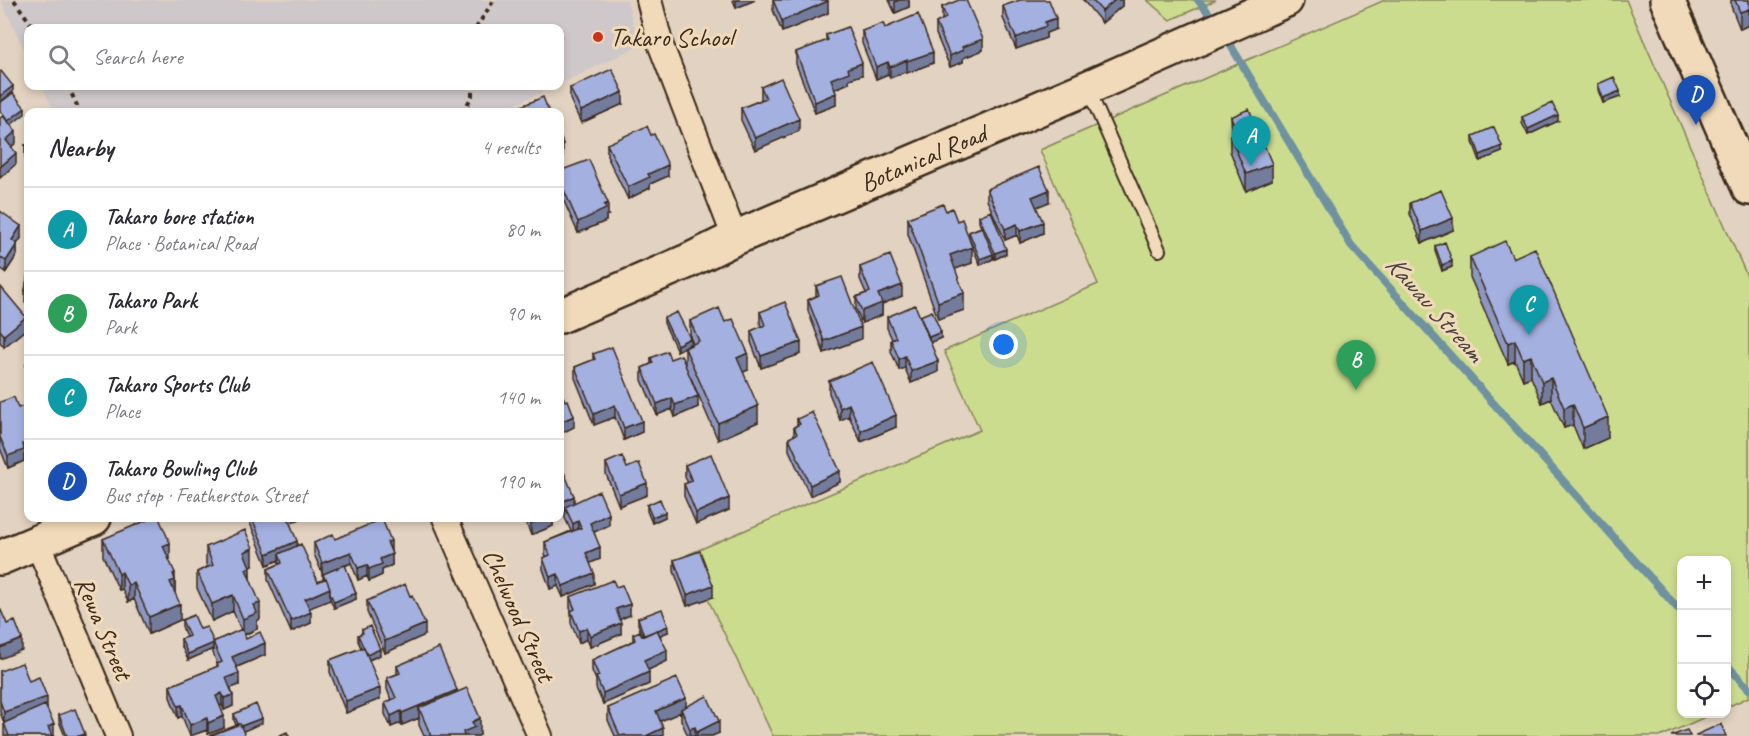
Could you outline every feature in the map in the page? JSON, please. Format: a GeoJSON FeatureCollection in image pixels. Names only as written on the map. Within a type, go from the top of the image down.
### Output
{"type":"FeatureCollection","features":[{"type":"Feature","properties":{"kind":"main road"},"geometry":{"type":"LineString","coordinates":[[1668,0],[1749,188]]}},
{"type":"Feature","properties":{"kind":"main road","name":"Botanical Road"},"geometry":{"type":"LineString","coordinates":[[564,314],[1273,6]]}},
{"type":"Feature","properties":{"kind":"main road"},"geometry":{"type":"LineString","coordinates":[[0,558],[84,522]]}},
{"type":"Feature","properties":{"kind":"street"},"geometry":{"type":"LineString","coordinates":[[650,0],[661,46],[735,238]]}},
{"type":"Feature","properties":{"kind":"street","name":"Chelwood Street"},"geometry":{"type":"LineString","coordinates":[[447,522],[540,736]]}},
{"type":"Feature","properties":{"kind":"street","name":"Rewa Street"},"geometry":{"type":"LineString","coordinates":[[37,542],[118,736]]}},
{"type":"Feature","properties":{"kind":"lane"},"geometry":{"type":"LineString","coordinates":[[1087,88],[1159,250]]}},
{"type":"Feature","properties":{"kind":"path"},"geometry":{"type":"LineString","coordinates":[[14,0],[31,24]]}},
{"type":"Feature","properties":{"kind":"path"},"geometry":{"type":"LineString","coordinates":[[479,24],[494,0]]}},
{"type":"Feature","properties":{"kind":"path"},"geometry":{"type":"LineString","coordinates":[[70,90],[78,108]]}},
{"type":"Feature","properties":{"kind":"path"},"geometry":{"type":"LineString","coordinates":[[465,108],[472,96],[472,90]]}},
{"type":"Feature","properties":{"kind":"shaded area","name":"Takaro School"},"geometry":{"type":"Polygon","coordinates":[[[1,0],[627,0],[639,46],[564,82],[564,24],[24,24],[24,49],[1,0]]]}},
{"type":"Feature","properties":{"kind":"shaded area","name":"Takaro School"},"geometry":{"type":"Polygon","coordinates":[[[44,90],[547,90],[508,108],[52,108],[44,90]]]}},
{"type":"Feature","properties":{"kind":"green space"},"geometry":{"type":"Polygon","coordinates":[[[1147,0],[1216,0],[1170,20],[1147,0]]]}},
{"type":"Feature","properties":{"kind":"green space"},"geometry":{"type":"Polygon","coordinates":[[[1385,0],[1626,0],[1749,281],[1749,697],[1731,705],[1731,556],[1677,556],[1677,718],[1703,718],[1662,736],[773,736],[687,555],[980,430],[944,351],[1098,284],[1040,150],[1385,0]]]}},
{"type":"Feature","properties":{"kind":"building"},"geometry":{"type":"Polygon","coordinates":[[[773,0],[827,0],[828,1],[782,21],[773,0]]]}},
{"type":"Feature","properties":{"kind":"building"},"geometry":{"type":"Polygon","coordinates":[[[959,0],[966,0],[983,39],[962,47],[963,50],[950,56],[936,23],[946,18],[942,7],[959,0]]]}},
{"type":"Feature","properties":{"kind":"building"},"geometry":{"type":"Polygon","coordinates":[[[1020,0],[1049,0],[1056,18],[1045,22],[1046,26],[1016,38],[1003,6],[1020,0]]]}},
{"type":"Feature","properties":{"kind":"building"},"geometry":{"type":"Polygon","coordinates":[[[1092,0],[1115,0],[1102,11],[1092,0]]]}},
{"type":"Feature","properties":{"kind":"building"},"geometry":{"type":"Polygon","coordinates":[[[1735,0],[1749,0],[1749,9],[1740,12],[1735,0]]]}},
{"type":"Feature","properties":{"kind":"building"},"geometry":{"type":"Polygon","coordinates":[[[918,14],[933,52],[890,67],[888,62],[876,67],[862,31],[883,23],[885,28],[918,14]]]}},
{"type":"Feature","properties":{"kind":"building"},"geometry":{"type":"Polygon","coordinates":[[[848,27],[862,63],[848,68],[849,72],[831,79],[836,93],[815,102],[796,52],[828,40],[826,35],[848,27]]]}},
{"type":"Feature","properties":{"kind":"building"},"geometry":{"type":"Polygon","coordinates":[[[612,69],[623,92],[581,111],[570,88],[612,69]]]}},
{"type":"Feature","properties":{"kind":"building"},"geometry":{"type":"Polygon","coordinates":[[[0,72],[13,86],[0,96],[0,72]]]}},
{"type":"Feature","properties":{"kind":"building"},"geometry":{"type":"Polygon","coordinates":[[[1614,77],[1620,91],[1603,98],[1598,84],[1614,77]]]}},
{"type":"Feature","properties":{"kind":"building"},"geometry":{"type":"Polygon","coordinates":[[[781,78],[799,119],[755,138],[741,108],[766,98],[761,87],[781,78]]]}},
{"type":"Feature","properties":{"kind":"building"},"geometry":{"type":"Polygon","coordinates":[[[13,93],[25,108],[8,121],[0,111],[0,103],[13,93]]]}},
{"type":"Feature","properties":{"kind":"building"},"geometry":{"type":"Polygon","coordinates":[[[543,97],[547,108],[517,108],[543,97]]]}},
{"type":"Feature","properties":{"kind":"building"},"geometry":{"type":"Polygon","coordinates":[[[1552,103],[1558,115],[1528,129],[1522,117],[1552,103]]]}},
{"type":"Feature","properties":{"kind":"building"},"geometry":{"type":"Polygon","coordinates":[[[1249,109],[1272,164],[1246,174],[1230,135],[1237,131],[1231,117],[1249,109]]]}},
{"type":"Feature","properties":{"kind":"building"},"geometry":{"type":"Polygon","coordinates":[[[3,116],[16,131],[6,140],[16,153],[0,167],[0,118],[3,116]]]}},
{"type":"Feature","properties":{"kind":"building"},"geometry":{"type":"Polygon","coordinates":[[[647,126],[651,135],[654,134],[668,165],[648,174],[650,177],[628,187],[607,144],[647,126]]]}},
{"type":"Feature","properties":{"kind":"building"},"geometry":{"type":"Polygon","coordinates":[[[1494,127],[1502,146],[1480,155],[1473,136],[1494,127]]]}},
{"type":"Feature","properties":{"kind":"building"},"geometry":{"type":"Polygon","coordinates":[[[589,160],[608,203],[604,205],[606,209],[578,222],[564,190],[564,169],[589,160]]]}},
{"type":"Feature","properties":{"kind":"building"},"geometry":{"type":"Polygon","coordinates":[[[1039,167],[1049,190],[1032,197],[1043,222],[1020,231],[1017,224],[1005,229],[987,189],[1039,167]]]}},
{"type":"Feature","properties":{"kind":"building"},"geometry":{"type":"Polygon","coordinates":[[[1441,190],[1453,218],[1422,231],[1410,203],[1441,190]]]}},
{"type":"Feature","properties":{"kind":"building"},"geometry":{"type":"Polygon","coordinates":[[[943,204],[946,211],[952,208],[957,221],[962,219],[972,247],[950,255],[964,293],[938,302],[908,218],[943,204]]]}},
{"type":"Feature","properties":{"kind":"building"},"geometry":{"type":"Polygon","coordinates":[[[0,211],[21,226],[12,240],[17,244],[6,261],[0,257],[0,211]]]}},
{"type":"Feature","properties":{"kind":"building"},"geometry":{"type":"Polygon","coordinates":[[[991,211],[1006,249],[995,253],[979,216],[991,211]]]}},
{"type":"Feature","properties":{"kind":"building"},"geometry":{"type":"Polygon","coordinates":[[[982,227],[993,254],[980,259],[969,232],[982,227]]]}},
{"type":"Feature","properties":{"kind":"building"},"geometry":{"type":"Polygon","coordinates":[[[1505,241],[1513,258],[1535,248],[1608,417],[1583,428],[1573,404],[1564,408],[1551,378],[1542,382],[1531,356],[1523,359],[1515,340],[1508,343],[1470,257],[1505,241]]]}},
{"type":"Feature","properties":{"kind":"building"},"geometry":{"type":"Polygon","coordinates":[[[1445,242],[1452,261],[1442,265],[1435,246],[1445,242]]]}},
{"type":"Feature","properties":{"kind":"building"},"geometry":{"type":"Polygon","coordinates":[[[890,255],[902,285],[878,294],[882,303],[862,311],[856,297],[870,292],[860,267],[890,255]]]}},
{"type":"Feature","properties":{"kind":"building"},"geometry":{"type":"Polygon","coordinates":[[[842,277],[861,327],[824,341],[808,300],[819,295],[816,286],[842,277]]]}},
{"type":"Feature","properties":{"kind":"building"},"geometry":{"type":"Polygon","coordinates":[[[1,287],[24,315],[24,319],[4,335],[0,330],[1,287]]]}},
{"type":"Feature","properties":{"kind":"building"},"geometry":{"type":"Polygon","coordinates":[[[785,302],[801,342],[761,356],[751,331],[765,325],[760,312],[785,302]]]}},
{"type":"Feature","properties":{"kind":"building"},"geometry":{"type":"Polygon","coordinates":[[[915,305],[938,361],[911,371],[905,356],[899,359],[891,340],[896,338],[887,317],[915,305]]]}},
{"type":"Feature","properties":{"kind":"building"},"geometry":{"type":"Polygon","coordinates":[[[719,308],[725,322],[733,319],[748,353],[737,358],[758,406],[718,423],[685,348],[699,341],[690,321],[719,308]]]}},
{"type":"Feature","properties":{"kind":"building"},"geometry":{"type":"Polygon","coordinates":[[[932,311],[941,332],[929,337],[920,316],[932,311]]]}},
{"type":"Feature","properties":{"kind":"building"},"geometry":{"type":"Polygon","coordinates":[[[677,312],[690,338],[677,345],[664,318],[677,312]]]}},
{"type":"Feature","properties":{"kind":"building"},"geometry":{"type":"Polygon","coordinates":[[[612,347],[642,421],[624,428],[615,405],[594,414],[575,367],[595,359],[593,354],[612,347]]]}},
{"type":"Feature","properties":{"kind":"building"},"geometry":{"type":"Polygon","coordinates":[[[667,351],[670,359],[681,355],[698,396],[675,405],[672,398],[657,404],[642,368],[653,363],[651,358],[667,351]]]}},
{"type":"Feature","properties":{"kind":"building"},"geometry":{"type":"Polygon","coordinates":[[[873,362],[896,415],[861,431],[849,404],[840,408],[829,381],[873,362]]]}},
{"type":"Feature","properties":{"kind":"building"},"geometry":{"type":"Polygon","coordinates":[[[14,397],[18,408],[24,406],[24,450],[8,456],[0,437],[0,402],[14,397]]]}},
{"type":"Feature","properties":{"kind":"building"},"geometry":{"type":"Polygon","coordinates":[[[564,399],[565,401],[568,400],[574,416],[564,420],[564,399]]]}},
{"type":"Feature","properties":{"kind":"building"},"geometry":{"type":"Polygon","coordinates":[[[812,412],[840,471],[810,485],[789,438],[797,434],[794,427],[800,424],[797,419],[812,412]]]}},
{"type":"Feature","properties":{"kind":"building"},"geometry":{"type":"Polygon","coordinates":[[[711,454],[729,498],[696,513],[684,484],[692,481],[685,465],[711,454]]]}},
{"type":"Feature","properties":{"kind":"building"},"geometry":{"type":"Polygon","coordinates":[[[622,456],[627,468],[639,463],[647,483],[619,494],[606,463],[622,456]]]}},
{"type":"Feature","properties":{"kind":"building"},"geometry":{"type":"Polygon","coordinates":[[[564,472],[574,496],[564,501],[564,472]]]}},
{"type":"Feature","properties":{"kind":"building"},"geometry":{"type":"Polygon","coordinates":[[[599,491],[609,514],[590,523],[600,547],[586,553],[594,573],[563,586],[558,574],[550,577],[543,558],[550,555],[545,542],[581,528],[578,521],[573,524],[565,507],[599,491]]]}},
{"type":"Feature","properties":{"kind":"building"},"geometry":{"type":"Polygon","coordinates":[[[660,499],[665,512],[652,517],[647,505],[660,499]]]}},
{"type":"Feature","properties":{"kind":"building"},"geometry":{"type":"Polygon","coordinates":[[[143,522],[161,522],[170,543],[163,546],[175,573],[173,574],[175,580],[170,582],[180,604],[149,617],[134,583],[128,585],[122,572],[119,574],[103,539],[143,522]]]}},
{"type":"Feature","properties":{"kind":"building"},"geometry":{"type":"Polygon","coordinates":[[[254,522],[290,522],[297,541],[267,554],[254,522]]]}},
{"type":"Feature","properties":{"kind":"building"},"geometry":{"type":"Polygon","coordinates":[[[375,522],[383,522],[391,541],[387,542],[392,554],[380,559],[382,564],[369,569],[367,565],[358,568],[351,552],[322,563],[314,543],[333,534],[335,539],[375,522]]]}},
{"type":"Feature","properties":{"kind":"building"},"geometry":{"type":"Polygon","coordinates":[[[245,530],[253,548],[244,552],[250,567],[246,569],[260,603],[254,605],[257,613],[243,619],[233,595],[212,604],[197,572],[213,565],[206,547],[245,530]]]}},
{"type":"Feature","properties":{"kind":"building"},"geometry":{"type":"Polygon","coordinates":[[[301,544],[318,582],[326,578],[330,588],[305,599],[311,612],[291,621],[268,569],[282,563],[279,554],[301,544]]]}},
{"type":"Feature","properties":{"kind":"building"},"geometry":{"type":"Polygon","coordinates":[[[700,551],[713,585],[687,595],[674,560],[700,551]]]}},
{"type":"Feature","properties":{"kind":"building"},"geometry":{"type":"Polygon","coordinates":[[[345,565],[356,593],[334,602],[323,574],[345,565]]]}},
{"type":"Feature","properties":{"kind":"building"},"geometry":{"type":"Polygon","coordinates":[[[613,580],[616,587],[622,585],[630,604],[616,609],[621,623],[590,636],[587,628],[579,631],[571,611],[575,609],[570,597],[613,580]]]}},
{"type":"Feature","properties":{"kind":"building"},"geometry":{"type":"Polygon","coordinates":[[[405,584],[425,624],[385,641],[367,601],[405,584]]]}},
{"type":"Feature","properties":{"kind":"building"},"geometry":{"type":"Polygon","coordinates":[[[0,608],[7,624],[15,621],[22,639],[0,648],[0,608]]]}},
{"type":"Feature","properties":{"kind":"building"},"geometry":{"type":"Polygon","coordinates":[[[662,609],[668,626],[644,636],[638,618],[662,609]]]}},
{"type":"Feature","properties":{"kind":"building"},"geometry":{"type":"Polygon","coordinates":[[[194,615],[200,629],[207,627],[214,643],[188,654],[181,639],[189,636],[182,620],[194,615]]]}},
{"type":"Feature","properties":{"kind":"building"},"geometry":{"type":"Polygon","coordinates":[[[370,626],[380,649],[367,655],[358,635],[370,626]]]}},
{"type":"Feature","properties":{"kind":"building"},"geometry":{"type":"Polygon","coordinates":[[[242,629],[246,639],[260,632],[265,643],[232,657],[239,673],[226,678],[233,695],[224,698],[222,693],[216,696],[224,716],[208,723],[207,718],[190,725],[182,705],[178,706],[170,686],[218,666],[217,664],[222,662],[213,642],[242,629]]]}},
{"type":"Feature","properties":{"kind":"building"},"geometry":{"type":"Polygon","coordinates":[[[657,630],[667,650],[644,660],[649,672],[603,693],[592,660],[635,640],[633,634],[640,631],[642,636],[657,630]]]}},
{"type":"Feature","properties":{"kind":"building"},"geometry":{"type":"Polygon","coordinates":[[[364,647],[380,688],[346,701],[330,660],[364,647]]]}},
{"type":"Feature","properties":{"kind":"building"},"geometry":{"type":"Polygon","coordinates":[[[439,648],[457,690],[391,716],[385,703],[396,698],[387,678],[400,673],[397,666],[439,648]]]}},
{"type":"Feature","properties":{"kind":"building"},"geometry":{"type":"Polygon","coordinates":[[[22,663],[29,681],[39,677],[47,697],[4,712],[0,701],[0,671],[22,663]]]}},
{"type":"Feature","properties":{"kind":"building"},"geometry":{"type":"Polygon","coordinates":[[[677,678],[686,698],[656,711],[663,728],[646,736],[620,736],[608,708],[677,678]]]}},
{"type":"Feature","properties":{"kind":"building"},"geometry":{"type":"Polygon","coordinates":[[[467,688],[480,718],[472,722],[475,727],[463,732],[464,736],[431,736],[419,708],[467,688]]]}},
{"type":"Feature","properties":{"kind":"building"},"geometry":{"type":"Polygon","coordinates":[[[707,696],[719,721],[697,732],[695,727],[690,729],[681,709],[707,696]]]}},
{"type":"Feature","properties":{"kind":"building"},"geometry":{"type":"Polygon","coordinates":[[[256,704],[262,718],[241,726],[238,724],[234,714],[256,704]]]}},
{"type":"Feature","properties":{"kind":"building"},"geometry":{"type":"Polygon","coordinates":[[[45,705],[54,724],[48,727],[52,736],[9,736],[4,723],[45,705]]]}},
{"type":"Feature","properties":{"kind":"building"},"geometry":{"type":"Polygon","coordinates":[[[75,709],[85,734],[67,736],[59,715],[75,709]]]}},
{"type":"Feature","properties":{"kind":"building"},"geometry":{"type":"Polygon","coordinates":[[[240,724],[245,736],[209,736],[240,724]]]}},
{"type":"Feature","properties":{"kind":"building"},"geometry":{"type":"Polygon","coordinates":[[[1721,724],[1726,736],[1696,736],[1696,735],[1721,724]]]}},
{"type":"Feature","properties":{"kind":"building"},"geometry":{"type":"Polygon","coordinates":[[[1687,730],[1690,736],[1671,736],[1687,730]]]}},
{"type":"Feature","properties":{"kind":"waterway","name":"Kawau Stream"},"geometry":{"type":"LineString","coordinates":[[1198,0],[1217,23]]}},
{"type":"Feature","properties":{"kind":"waterway","name":"Kawau Stream"},"geometry":{"type":"LineString","coordinates":[[1225,36],[1351,245],[1679,610]]}},
{"type":"Feature","properties":{"kind":"waterway","name":"Kawau Stream"},"geometry":{"type":"LineString","coordinates":[[1731,669],[1749,689]]}},
{"type":"Feature","properties":{"kind":"place","name":"Takaro School"},"geometry":{"type":"Point","coordinates":[598,37]}},
{"type":"Feature","properties":{"kind":"place","name":"Takaro Bowling Club"},"geometry":{"type":"Point","coordinates":[1696,125]}},
{"type":"Feature","properties":{"kind":"place","name":"Takaro bore station"},"geometry":{"type":"Point","coordinates":[1251,166]}},
{"type":"Feature","properties":{"kind":"place","name":"Takaro Sports Club"},"geometry":{"type":"Point","coordinates":[1529,335]}},
{"type":"Feature","properties":{"kind":"place","name":"Takaro Park"},"geometry":{"type":"Point","coordinates":[1356,390]}}]}
